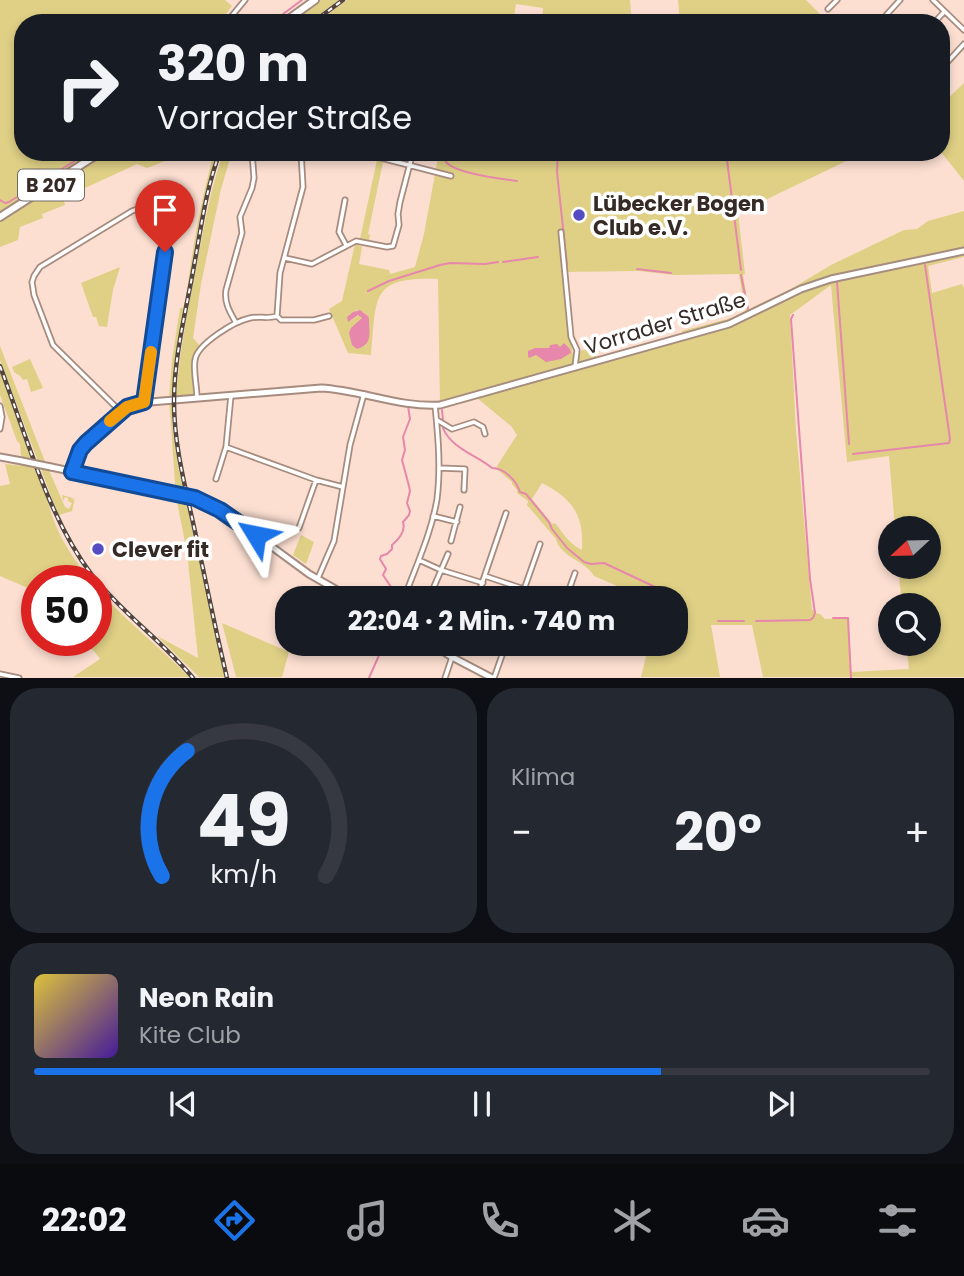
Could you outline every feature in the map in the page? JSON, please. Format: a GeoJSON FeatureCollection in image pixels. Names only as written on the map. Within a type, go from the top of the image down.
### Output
{"type":"FeatureCollection","features":[{"type":"Feature","properties":{"kind":"main road"},"geometry":{"type":"LineString","coordinates":[[296,14],[315,0]]}},
{"type":"Feature","properties":{"kind":"main road","name":"B 207"},"geometry":{"type":"LineString","coordinates":[[0,217],[87,161]]}},
{"type":"Feature","properties":{"kind":"street"},"geometry":{"type":"LineString","coordinates":[[233,14],[244,0]]}},
{"type":"Feature","properties":{"kind":"street"},"geometry":{"type":"LineString","coordinates":[[828,9],[837,0]]}},
{"type":"Feature","properties":{"kind":"street"},"geometry":{"type":"LineString","coordinates":[[888,14],[901,0]]}},
{"type":"Feature","properties":{"kind":"street"},"geometry":{"type":"LineString","coordinates":[[933,0],[944,12]]}},
{"type":"Feature","properties":{"kind":"street"},"geometry":{"type":"LineString","coordinates":[[950,17],[964,30]]}},
{"type":"Feature","properties":{"kind":"street"},"geometry":{"type":"LineString","coordinates":[[950,59],[964,44]]}},
{"type":"Feature","properties":{"kind":"street"},"geometry":{"type":"LineString","coordinates":[[236,323],[225,297],[242,233],[240,216],[252,188],[253,161]]}},
{"type":"Feature","properties":{"kind":"street"},"geometry":{"type":"LineString","coordinates":[[277,316],[279,278],[303,187],[302,161]]}},
{"type":"Feature","properties":{"kind":"street"},"geometry":{"type":"LineString","coordinates":[[391,161],[451,176]]}},
{"type":"Feature","properties":{"kind":"street"},"geometry":{"type":"LineString","coordinates":[[285,258],[312,264],[356,241],[393,246],[399,225],[398,211],[411,161]]}},
{"type":"Feature","properties":{"kind":"street"},"geometry":{"type":"LineString","coordinates":[[345,200],[339,232],[346,245]]}},
{"type":"Feature","properties":{"kind":"street"},"geometry":{"type":"LineString","coordinates":[[121,412],[54,345],[38,305],[33,282],[40,267],[132,211],[152,207],[165,215],[168,229],[144,402]]}},
{"type":"Feature","properties":{"kind":"street","name":"Vorrader Straße"},"geometry":{"type":"LineString","coordinates":[[561,232],[571,337],[577,350],[575,367]]}},
{"type":"Feature","properties":{"kind":"street","name":"Vorrader Straße"},"geometry":{"type":"LineString","coordinates":[[72,472],[80,450],[121,412],[144,402],[321,388],[342,389],[435,405],[729,324],[823,281],[964,251]]}},
{"type":"Feature","properties":{"kind":"street"},"geometry":{"type":"LineString","coordinates":[[197,398],[194,358],[219,333],[254,317],[277,316],[281,320],[314,320],[329,316]]}},
{"type":"Feature","properties":{"kind":"street"},"geometry":{"type":"LineString","coordinates":[[318,579],[334,541],[350,445],[364,394]]}},
{"type":"Feature","properties":{"kind":"street"},"geometry":{"type":"LineString","coordinates":[[216,479],[226,447],[231,395]]}},
{"type":"Feature","properties":{"kind":"street"},"geometry":{"type":"LineString","coordinates":[[409,586],[437,498],[439,468],[435,405]]}},
{"type":"Feature","properties":{"kind":"street"},"geometry":{"type":"LineString","coordinates":[[0,406],[0,429]]}},
{"type":"Feature","properties":{"kind":"street"},"geometry":{"type":"LineString","coordinates":[[437,421],[452,429],[474,422],[483,427],[485,434]]}},
{"type":"Feature","properties":{"kind":"street"},"geometry":{"type":"LineString","coordinates":[[226,447],[316,480],[344,487]]}},
{"type":"Feature","properties":{"kind":"street"},"geometry":{"type":"LineString","coordinates":[[0,457],[184,495],[206,502],[330,586]]}},
{"type":"Feature","properties":{"kind":"street"},"geometry":{"type":"LineString","coordinates":[[439,468],[465,469],[464,490]]}},
{"type":"Feature","properties":{"kind":"street"},"geometry":{"type":"LineString","coordinates":[[299,528],[316,480]]}},
{"type":"Feature","properties":{"kind":"street"},"geometry":{"type":"LineString","coordinates":[[451,541],[460,508]]}},
{"type":"Feature","properties":{"kind":"street"},"geometry":{"type":"LineString","coordinates":[[481,586],[506,513]]}},
{"type":"Feature","properties":{"kind":"street"},"geometry":{"type":"LineString","coordinates":[[433,516],[457,522]]}},
{"type":"Feature","properties":{"kind":"street"},"geometry":{"type":"LineString","coordinates":[[525,586],[540,544]]}},
{"type":"Feature","properties":{"kind":"street"},"geometry":{"type":"LineString","coordinates":[[434,586],[448,555]]}},
{"type":"Feature","properties":{"kind":"street"},"geometry":{"type":"LineString","coordinates":[[419,559],[441,570],[482,583]]}},
{"type":"Feature","properties":{"kind":"street"},"geometry":{"type":"LineString","coordinates":[[570,586],[575,573]]}},
{"type":"Feature","properties":{"kind":"street"},"geometry":{"type":"LineString","coordinates":[[485,576],[515,586]]}},
{"type":"Feature","properties":{"kind":"street"},"geometry":{"type":"LineString","coordinates":[[445,677],[452,657],[493,677],[501,656]]}},
{"type":"Feature","properties":{"kind":"street"},"geometry":{"type":"LineString","coordinates":[[0,674],[19,677]]}},
{"type":"Feature","properties":{"kind":"shaded area"},"geometry":{"type":"Polygon","coordinates":[[[0,0],[225,0],[232,6],[226,14],[14,14],[14,161],[82,161],[0,213],[0,0]]]}},
{"type":"Feature","properties":{"kind":"shaded area"},"geometry":{"type":"Polygon","coordinates":[[[320,0],[339,0],[321,14],[300,14],[320,0]]]}},
{"type":"Feature","properties":{"kind":"shaded area"},"geometry":{"type":"Polygon","coordinates":[[[347,0],[630,0],[631,14],[543,14],[543,8],[516,4],[514,14],[329,14],[347,0]]]}},
{"type":"Feature","properties":{"kind":"shaded area"},"geometry":{"type":"Polygon","coordinates":[[[678,0],[806,0],[820,14],[679,14],[678,0]]]}},
{"type":"Feature","properties":{"kind":"shaded area"},"geometry":{"type":"Polygon","coordinates":[[[964,83],[964,181],[948,161],[950,96],[964,83]]]}},
{"type":"Feature","properties":{"kind":"shaded area"},"geometry":{"type":"Polygon","coordinates":[[[93,161],[165,161],[147,168],[137,164],[83,189],[84,193],[64,201],[65,205],[20,227],[18,240],[0,247],[0,220],[93,161]]]}},
{"type":"Feature","properties":{"kind":"shaded area"},"geometry":{"type":"Polygon","coordinates":[[[212,161],[214,161],[200,218],[176,357],[172,424],[178,466],[225,677],[199,677],[157,636],[198,658],[187,552],[176,497],[169,399],[180,308],[183,308],[186,297],[204,194],[212,161]]]}},
{"type":"Feature","properties":{"kind":"shaded area"},"geometry":{"type":"Polygon","coordinates":[[[221,161],[229,161],[201,284],[193,338],[200,346],[193,357],[195,393],[176,398],[185,328],[203,231],[221,161]]]}},
{"type":"Feature","properties":{"kind":"shaded area"},"geometry":{"type":"Polygon","coordinates":[[[377,161],[380,161],[383,162],[368,234],[369,241],[360,239],[377,161]]]}},
{"type":"Feature","properties":{"kind":"shaded area"},"geometry":{"type":"Polygon","coordinates":[[[437,161],[846,161],[738,213],[749,312],[751,308],[791,289],[831,265],[904,230],[917,229],[928,221],[964,211],[964,257],[928,266],[932,293],[962,284],[964,288],[964,677],[763,677],[752,625],[711,625],[720,677],[641,677],[646,656],[688,656],[688,586],[617,586],[594,576],[562,550],[527,505],[528,501],[517,493],[512,482],[498,470],[497,466],[517,435],[511,426],[477,398],[475,392],[440,405],[438,279],[416,279],[388,287],[381,294],[377,305],[371,355],[348,353],[329,309],[342,301],[355,244],[362,247],[359,264],[389,270],[390,274],[415,267],[437,161]],[[639,271],[563,272],[575,364],[578,363],[578,355],[582,350],[596,353],[594,359],[682,335],[682,331],[731,318],[745,311],[739,274],[674,275],[639,271]],[[831,285],[790,315],[796,430],[812,610],[825,619],[848,618],[851,672],[909,669],[907,656],[941,656],[941,593],[901,593],[899,579],[942,579],[942,516],[894,516],[889,456],[847,462],[831,285]],[[357,310],[349,315],[349,321],[359,315],[362,318],[357,349],[366,345],[368,316],[357,310]],[[542,483],[532,499],[552,524],[555,523],[570,541],[582,550],[581,527],[574,509],[553,489],[542,483]]]}},
{"type":"Feature","properties":{"kind":"shaded area"},"geometry":{"type":"Polygon","coordinates":[[[120,267],[107,327],[99,326],[81,283],[120,267]]]}},
{"type":"Feature","properties":{"kind":"shaded area"},"geometry":{"type":"Polygon","coordinates":[[[360,310],[368,316],[369,334],[366,345],[357,349],[352,345],[349,333],[362,318],[358,315],[348,322],[347,317],[360,310]]]}},
{"type":"Feature","properties":{"kind":"shaded area"},"geometry":{"type":"Polygon","coordinates":[[[564,343],[571,353],[561,359],[546,362],[536,355],[529,358],[528,356],[528,351],[535,348],[549,348],[550,345],[557,344],[560,347],[564,343]]]}},
{"type":"Feature","properties":{"kind":"shaded area"},"geometry":{"type":"Polygon","coordinates":[[[0,346],[65,507],[69,509],[72,503],[65,497],[63,501],[62,495],[73,498],[73,501],[75,498],[72,511],[59,515],[54,504],[0,360],[0,346]]]}},
{"type":"Feature","properties":{"kind":"shaded area"},"geometry":{"type":"Polygon","coordinates":[[[30,359],[43,388],[31,392],[27,379],[23,380],[12,367],[30,359]]]}},
{"type":"Feature","properties":{"kind":"shaded area"},"geometry":{"type":"Polygon","coordinates":[[[0,372],[59,533],[80,565],[21,565],[21,585],[0,576],[0,486],[10,484],[5,464],[25,466],[20,444],[0,395],[0,372]]]}},
{"type":"Feature","properties":{"kind":"shaded area"},"geometry":{"type":"Polygon","coordinates":[[[301,535],[314,542],[306,564],[293,555],[301,535]]]}},
{"type":"Feature","properties":{"kind":"shaded area"},"geometry":{"type":"Polygon","coordinates":[[[112,604],[189,677],[73,677],[100,659],[98,656],[112,656],[112,604]]]}},
{"type":"Feature","properties":{"kind":"shaded area"},"geometry":{"type":"Polygon","coordinates":[[[222,623],[275,646],[275,656],[288,656],[282,677],[236,677],[222,623]]]}},
{"type":"Feature","properties":{"kind":"waterway"},"geometry":{"type":"LineString","coordinates":[[283,14],[302,0]]}},
{"type":"Feature","properties":{"kind":"waterway"},"geometry":{"type":"LineString","coordinates":[[0,200],[9,202],[75,161]]}},
{"type":"Feature","properties":{"kind":"waterway"},"geometry":{"type":"LineString","coordinates":[[446,161],[460,170],[517,181]]}},
{"type":"Feature","properties":{"kind":"waterway"},"geometry":{"type":"LineString","coordinates":[[558,161],[567,265]]}},
{"type":"Feature","properties":{"kind":"waterway"},"geometry":{"type":"LineString","coordinates":[[727,161],[741,270]]}},
{"type":"Feature","properties":{"kind":"waterway"},"geometry":{"type":"LineString","coordinates":[[503,262],[538,257]]}},
{"type":"Feature","properties":{"kind":"waterway"},"geometry":{"type":"LineString","coordinates":[[368,291],[389,281],[440,265],[498,262]]}},
{"type":"Feature","properties":{"kind":"waterway"},"geometry":{"type":"LineString","coordinates":[[853,454],[949,443],[925,265]]}},
{"type":"Feature","properties":{"kind":"waterway"},"geometry":{"type":"LineString","coordinates":[[637,269],[671,273]]}},
{"type":"Feature","properties":{"kind":"waterway"},"geometry":{"type":"LineString","coordinates":[[741,275],[748,309]]}},
{"type":"Feature","properties":{"kind":"waterway"},"geometry":{"type":"LineString","coordinates":[[837,282],[849,444]]}},
{"type":"Feature","properties":{"kind":"waterway"},"geometry":{"type":"LineString","coordinates":[[756,621],[810,620],[815,613],[810,579],[791,319],[793,315]]}},
{"type":"Feature","properties":{"kind":"waterway"},"geometry":{"type":"LineString","coordinates":[[390,586],[383,575],[386,569],[380,559],[392,549],[392,545],[401,535],[403,522],[410,511],[407,503],[410,491],[402,460],[405,450],[403,437],[410,419],[408,406]]}},
{"type":"Feature","properties":{"kind":"waterway"},"geometry":{"type":"LineString","coordinates":[[442,410],[443,421]]}},
{"type":"Feature","properties":{"kind":"waterway"},"geometry":{"type":"LineString","coordinates":[[443,428],[458,446],[509,476],[520,492],[526,494],[549,522],[567,548],[584,562],[604,563],[653,586]]}},
{"type":"Feature","properties":{"kind":"waterway"},"geometry":{"type":"LineString","coordinates":[[833,618],[848,618],[851,678]]}},
{"type":"Feature","properties":{"kind":"waterway"},"geometry":{"type":"LineString","coordinates":[[718,621],[744,621]]}},
{"type":"Feature","properties":{"kind":"waterway"},"geometry":{"type":"LineString","coordinates":[[369,678],[379,656]]}},
{"type":"Feature","properties":{"kind":"railway"},"geometry":{"type":"LineString","coordinates":[[324,14],[343,0]]}},
{"type":"Feature","properties":{"kind":"railway"},"geometry":{"type":"LineString","coordinates":[[217,161],[204,208],[181,334],[174,402],[181,465],[227,678]]}},
{"type":"Feature","properties":{"kind":"railway"},"geometry":{"type":"LineString","coordinates":[[0,366],[50,502],[76,552],[104,589],[193,678]]}},
{"type":"Feature","properties":{"kind":"slow traffic"},"geometry":{"type":"LineString","coordinates":[[110,421],[127,407],[144,402],[151,352]]}},
{"type":"Feature","properties":{"kind":"place","name":"Lübecker Bogen Club e.V."},"geometry":{"type":"Point","coordinates":[579,215]}},
{"type":"Feature","properties":{"kind":"place","name":"Clever fit"},"geometry":{"type":"Point","coordinates":[98,549]}},
{"type":"Feature","properties":{"kind":"route"},"geometry":{"type":"LineString","coordinates":[[165,252],[144,402],[127,407],[86,443],[80,450],[72,472],[195,498],[220,510],[256,535]]}}]}
